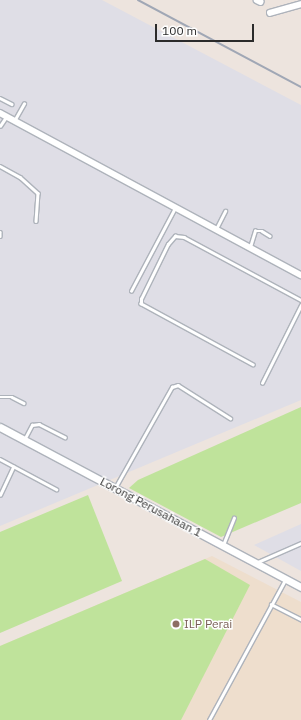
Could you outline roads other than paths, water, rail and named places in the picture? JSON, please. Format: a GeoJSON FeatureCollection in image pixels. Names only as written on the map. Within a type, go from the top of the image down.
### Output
{"type":"FeatureCollection","features":[{"type":"Feature","properties":{"kind":"street"},"geometry":{"type":"LineString","coordinates":[[270,13],[301,4]]}},
{"type":"Feature","properties":{"kind":"street"},"geometry":{"type":"LineString","coordinates":[[0,114],[301,275]]}},
{"type":"Feature","properties":{"kind":"street","name":"Lorong Perusahaan 1"},"geometry":{"type":"LineString","coordinates":[[0,429],[24,440],[301,587]]}},
{"type":"Feature","properties":{"kind":"lane"},"geometry":{"type":"LineString","coordinates":[[0,98],[12,104]]}},
{"type":"Feature","properties":{"kind":"lane"},"geometry":{"type":"LineString","coordinates":[[14,121],[24,104]]}},
{"type":"Feature","properties":{"kind":"lane"},"geometry":{"type":"LineString","coordinates":[[0,126],[6,117]]}},
{"type":"Feature","properties":{"kind":"lane"},"geometry":{"type":"LineString","coordinates":[[0,166],[20,177],[38,192],[36,221]]}},
{"type":"Feature","properties":{"kind":"lane"},"geometry":{"type":"LineString","coordinates":[[131,291],[176,208]]}},
{"type":"Feature","properties":{"kind":"lane"},"geometry":{"type":"LineString","coordinates":[[216,229],[225,211]]}},
{"type":"Feature","properties":{"kind":"lane"},"geometry":{"type":"LineString","coordinates":[[250,248],[255,231],[262,231],[270,236]]}},
{"type":"Feature","properties":{"kind":"lane"},"geometry":{"type":"LineString","coordinates":[[253,365],[141,304],[141,299],[168,244],[175,236],[184,237],[301,300]]}},
{"type":"Feature","properties":{"kind":"lane"},"geometry":{"type":"LineString","coordinates":[[262,383],[301,305]]}},
{"type":"Feature","properties":{"kind":"lane"},"geometry":{"type":"LineString","coordinates":[[114,488],[172,387],[178,385],[230,418]]}},
{"type":"Feature","properties":{"kind":"lane"},"geometry":{"type":"LineString","coordinates":[[0,397],[12,397],[24,403]]}},
{"type":"Feature","properties":{"kind":"lane"},"geometry":{"type":"LineString","coordinates":[[24,440],[32,425],[39,424],[65,437]]}},
{"type":"Feature","properties":{"kind":"lane"},"geometry":{"type":"LineString","coordinates":[[0,459],[56,489]]}},
{"type":"Feature","properties":{"kind":"lane"},"geometry":{"type":"LineString","coordinates":[[0,495],[13,467]]}},
{"type":"Feature","properties":{"kind":"lane"},"geometry":{"type":"LineString","coordinates":[[222,546],[234,518]]}},
{"type":"Feature","properties":{"kind":"lane"},"geometry":{"type":"LineString","coordinates":[[256,563],[301,543]]}},
{"type":"Feature","properties":{"kind":"lane"},"geometry":{"type":"LineString","coordinates":[[209,720],[286,579]]}},
{"type":"Feature","properties":{"kind":"lane"},"geometry":{"type":"LineString","coordinates":[[271,604],[301,619]]}},
{"type":"Feature","properties":{"kind":"railway"},"geometry":{"type":"LineString","coordinates":[[138,0],[301,87]]}},
{"type":"Feature","properties":{"kind":"place","name":"ILP Perai"},"geometry":{"type":"Point","coordinates":[176,624]}}]}
